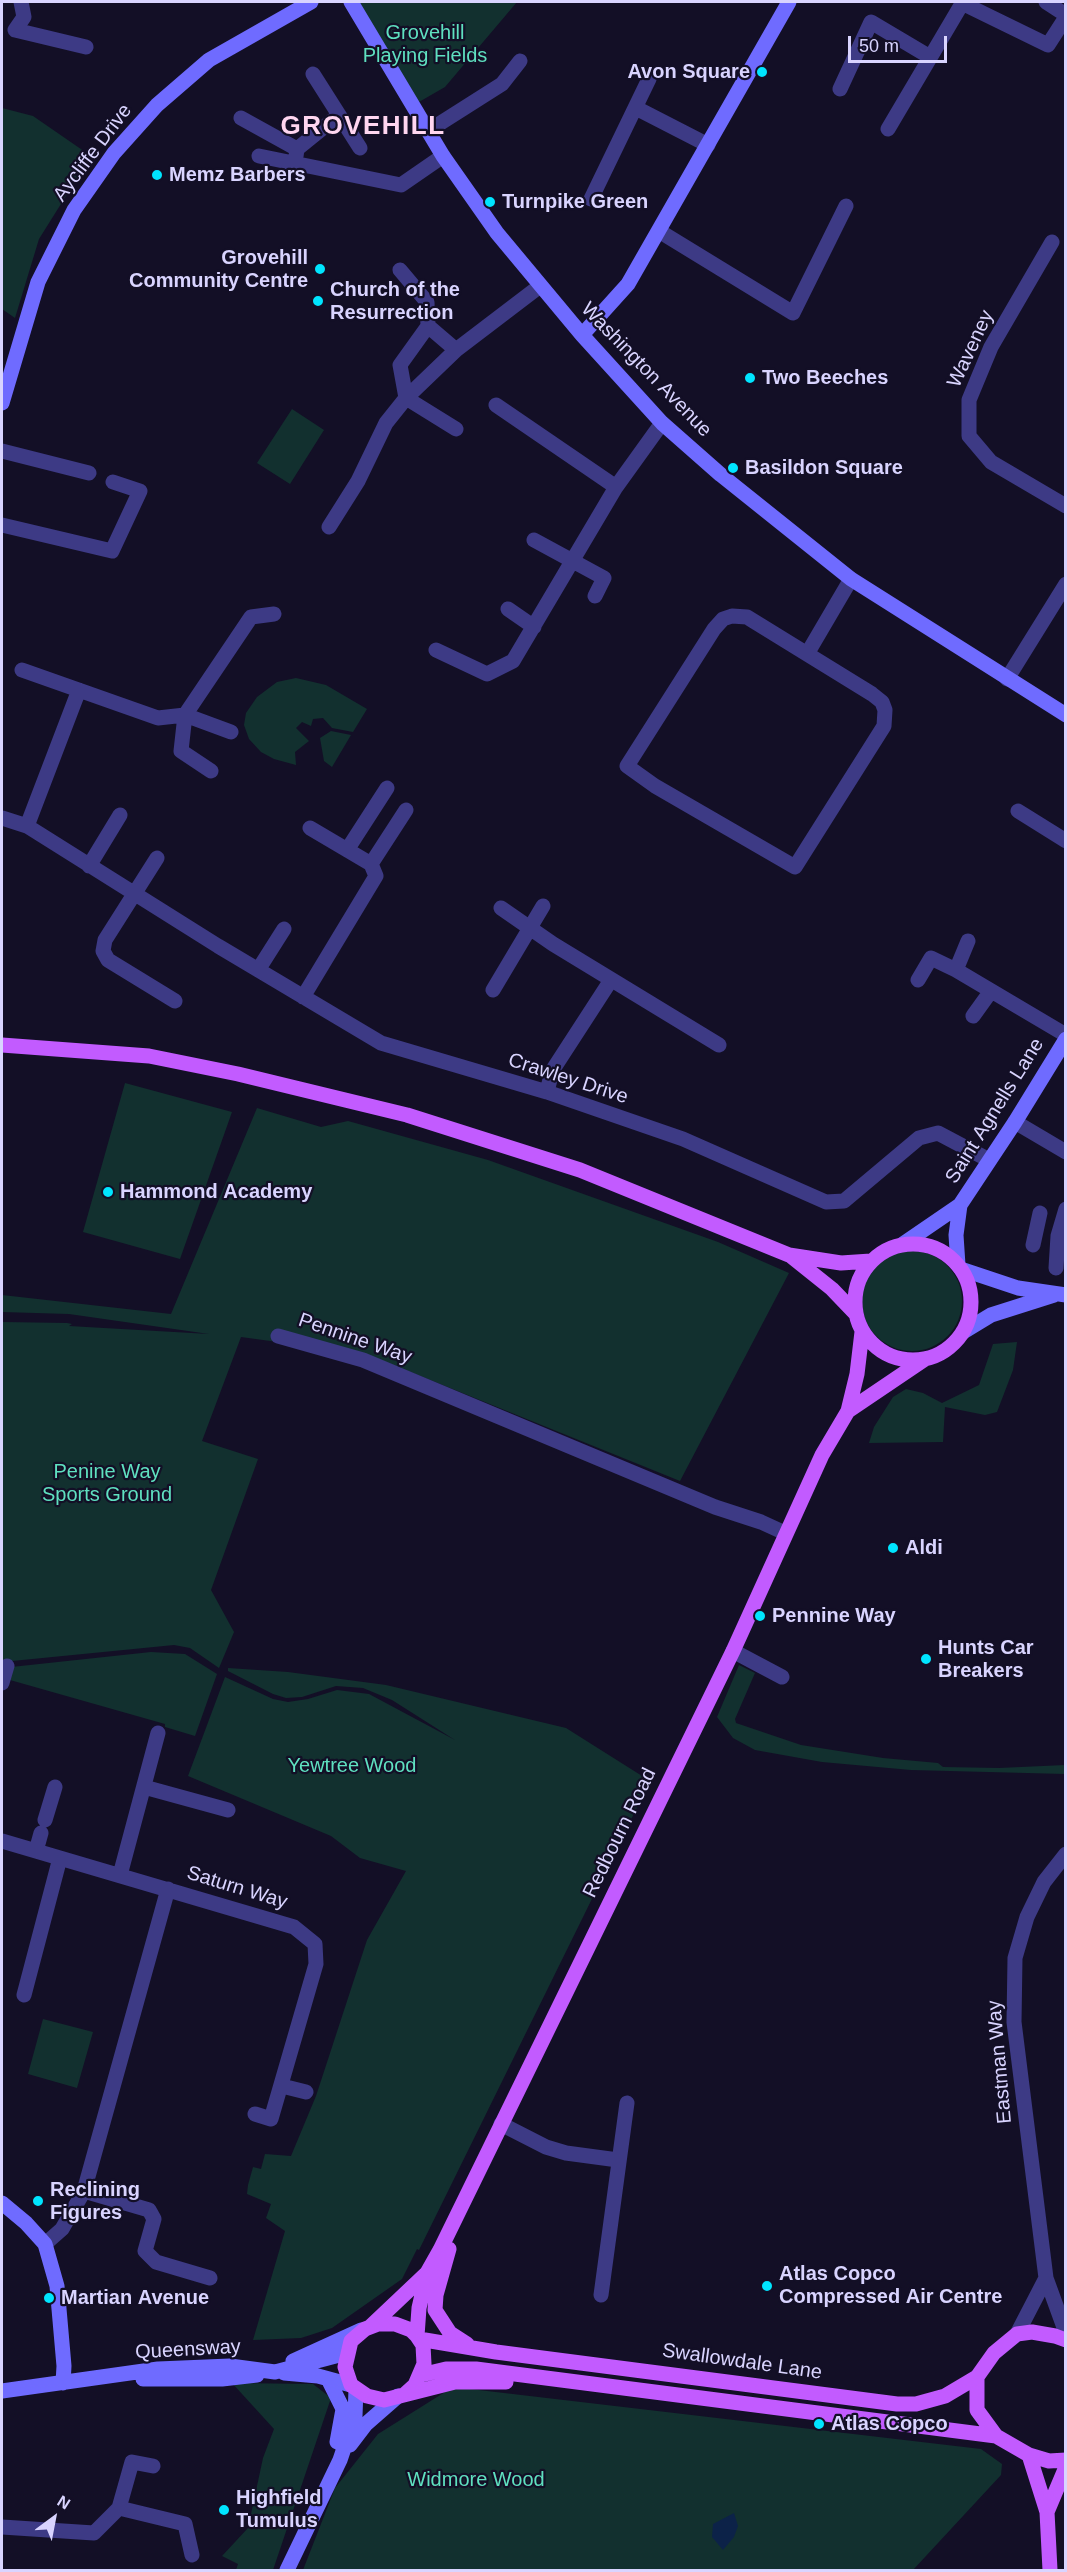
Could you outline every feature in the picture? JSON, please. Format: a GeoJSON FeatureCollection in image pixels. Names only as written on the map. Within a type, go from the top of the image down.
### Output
{"type":"FeatureCollection","features":[{"type":"Feature","properties":{"kind":"main road"},"geometry":{"type":"LineString","coordinates":[[2,1045],[149,1056],[407,1115],[580,1170],[789,1255],[842,1263],[871,1260]]}},
{"type":"Feature","properties":{"kind":"main road"},"geometry":{"type":"LineString","coordinates":[[903,1244],[918,1244],[933,1247],[960,1267],[967,1281],[971,1307],[963,1332],[946,1349],[925,1359],[907,1360],[889,1356],[874,1346],[862,1332],[855,1313],[855,1290],[858,1279],[871,1260],[891,1248],[903,1244]]}},
{"type":"Feature","properties":{"kind":"main road"},"geometry":{"type":"LineString","coordinates":[[789,1255],[832,1289],[855,1313]]}},
{"type":"Feature","properties":{"kind":"main road","name":"Redbourn Road"},"geometry":{"type":"LineString","coordinates":[[418,2337],[419,2308],[427,2273],[733,1651],[822,1455],[848,1411],[857,1374],[862,1332]]}},
{"type":"Feature","properties":{"kind":"main road","name":"Redbourn Road"},"geometry":{"type":"LineString","coordinates":[[848,1411],[925,1359]]}},
{"type":"Feature","properties":{"kind":"main road","name":"Swallowdale Lane"},"geometry":{"type":"LineString","coordinates":[[470,2189],[436,2295],[435,2310],[443,2325],[470,2345],[496,2352]]}},
{"type":"Feature","properties":{"kind":"main road","name":"Redbourn Road"},"geometry":{"type":"LineString","coordinates":[[368,2327],[427,2273]]}},
{"type":"Feature","properties":{"kind":"main road"},"geometry":{"type":"LineString","coordinates":[[395,2324],[411,2330],[418,2337],[425,2354],[421,2375],[402,2395],[375,2399],[354,2387],[345,2367],[347,2353],[351,2342],[368,2327],[395,2324]]}},
{"type":"Feature","properties":{"kind":"main road"},"geometry":{"type":"LineString","coordinates":[[1065,2340],[1032,2332],[1017,2334],[994,2353],[977,2377],[977,2410],[996,2436],[1029,2455],[1049,2461],[1065,2460]]}},
{"type":"Feature","properties":{"kind":"main road","name":"Swallowdale Lane"},"geometry":{"type":"LineString","coordinates":[[418,2337],[496,2352],[897,2404],[916,2404],[945,2396],[977,2377]]}},
{"type":"Feature","properties":{"kind":"main road","name":"Swallowdale Lane"},"geometry":{"type":"LineString","coordinates":[[421,2375],[460,2368],[996,2436]]}},
{"type":"Feature","properties":{"kind":"main road","name":"Swallowdale Lane"},"geometry":{"type":"LineString","coordinates":[[402,2395],[468,2381],[592,2385]]}},
{"type":"Feature","properties":{"kind":"main road"},"geometry":{"type":"LineString","coordinates":[[1029,2455],[1047,2512],[1050,2571]]}},
{"type":"Feature","properties":{"kind":"main road"},"geometry":{"type":"LineString","coordinates":[[1047,2512],[1065,2467]]}},
{"type":"Feature","properties":{"kind":"street"},"geometry":{"type":"LineString","coordinates":[[21,2],[24,17],[15,30],[86,47]]}},
{"type":"Feature","properties":{"kind":"street","name":"Aycliffe Drive"},"geometry":{"type":"LineString","coordinates":[[2,403],[38,282],[74,210],[114,153],[157,105],[209,60],[311,2]]}},
{"type":"Feature","properties":{"kind":"street","name":"Washington Avenue"},"geometry":{"type":"LineString","coordinates":[[351,2],[443,156],[497,233],[582,335],[662,423],[721,475],[851,579],[1065,715]]}},
{"type":"Feature","properties":{"kind":"street"},"geometry":{"type":"LineString","coordinates":[[582,335],[628,284],[789,2]]}},
{"type":"Feature","properties":{"kind":"street"},"geometry":{"type":"LineString","coordinates":[[888,129],[963,2],[1048,45],[1065,16],[1046,2]]}},
{"type":"Feature","properties":{"kind":"street"},"geometry":{"type":"LineString","coordinates":[[840,89],[871,22],[930,57]]}},
{"type":"Feature","properties":{"kind":"street"},"geometry":{"type":"LineString","coordinates":[[428,131],[502,84],[520,61]]}},
{"type":"Feature","properties":{"kind":"street"},"geometry":{"type":"LineString","coordinates":[[313,74],[360,148]]}},
{"type":"Feature","properties":{"kind":"street"},"geometry":{"type":"LineString","coordinates":[[591,199],[649,79]]}},
{"type":"Feature","properties":{"kind":"street"},"geometry":{"type":"LineString","coordinates":[[636,108],[708,145]]}},
{"type":"Feature","properties":{"kind":"street"},"geometry":{"type":"LineString","coordinates":[[296,156],[339,115]]}},
{"type":"Feature","properties":{"kind":"street"},"geometry":{"type":"LineString","coordinates":[[241,118],[296,156]]}},
{"type":"Feature","properties":{"kind":"street"},"geometry":{"type":"LineString","coordinates":[[259,156],[296,156],[401,185],[443,156]]}},
{"type":"Feature","properties":{"kind":"street"},"geometry":{"type":"LineString","coordinates":[[659,231],[793,313],[846,206]]}},
{"type":"Feature","properties":{"kind":"street","name":"Waveney"},"geometry":{"type":"LineString","coordinates":[[1052,242],[991,347],[969,400],[969,436],[991,462],[1065,506]]}},
{"type":"Feature","properties":{"kind":"street"},"geometry":{"type":"LineString","coordinates":[[400,270],[427,302],[428,326],[400,365],[406,398],[456,429]]}},
{"type":"Feature","properties":{"kind":"street"},"geometry":{"type":"LineString","coordinates":[[329,527],[358,481],[386,423],[406,398],[456,350],[540,286]]}},
{"type":"Feature","properties":{"kind":"street"},"geometry":{"type":"LineString","coordinates":[[428,326],[456,350]]}},
{"type":"Feature","properties":{"kind":"street"},"geometry":{"type":"LineString","coordinates":[[496,405],[616,487]]}},
{"type":"Feature","properties":{"kind":"street"},"geometry":{"type":"LineString","coordinates":[[436,650],[487,674],[513,661],[616,487],[662,423]]}},
{"type":"Feature","properties":{"kind":"street"},"geometry":{"type":"LineString","coordinates":[[2,451],[89,473]]}},
{"type":"Feature","properties":{"kind":"street"},"geometry":{"type":"LineString","coordinates":[[2,525],[112,550],[140,491],[113,482]]}},
{"type":"Feature","properties":{"kind":"street"},"geometry":{"type":"LineString","coordinates":[[534,540],[604,578],[595,596]]}},
{"type":"Feature","properties":{"kind":"street"},"geometry":{"type":"LineString","coordinates":[[807,654],[851,579]]}},
{"type":"Feature","properties":{"kind":"street"},"geometry":{"type":"LineString","coordinates":[[1007,679],[1065,584]]}},
{"type":"Feature","properties":{"kind":"street"},"geometry":{"type":"LineString","coordinates":[[508,609],[534,627]]}},
{"type":"Feature","properties":{"kind":"street"},"geometry":{"type":"LineString","coordinates":[[211,771],[181,751],[184,715],[250,617],[274,614]]}},
{"type":"Feature","properties":{"kind":"street"},"geometry":{"type":"LineString","coordinates":[[732,616],[747,617],[807,654],[872,694],[882,702],[885,710],[884,726],[795,867],[655,786],[627,766],[723,619],[732,616]]}},
{"type":"Feature","properties":{"kind":"street"},"geometry":{"type":"LineString","coordinates":[[22,670],[158,718],[184,715],[231,732]]}},
{"type":"Feature","properties":{"kind":"street"},"geometry":{"type":"LineString","coordinates":[[27,826],[78,690]]}},
{"type":"Feature","properties":{"kind":"street"},"geometry":{"type":"LineString","coordinates":[[347,850],[387,788]]}},
{"type":"Feature","properties":{"kind":"street"},"geometry":{"type":"LineString","coordinates":[[371,864],[406,810]]}},
{"type":"Feature","properties":{"kind":"street"},"geometry":{"type":"LineString","coordinates":[[1018,811],[1065,841]]}},
{"type":"Feature","properties":{"kind":"street"},"geometry":{"type":"LineString","coordinates":[[89,866],[120,815]]}},
{"type":"Feature","properties":{"kind":"street","name":"Crawley Drive"},"geometry":{"type":"LineString","coordinates":[[2,818],[27,826],[258,970],[381,1043],[547,1092],[682,1139],[826,1202],[844,1201],[919,1138],[938,1133],[989,1160]]}},
{"type":"Feature","properties":{"kind":"street"},"geometry":{"type":"LineString","coordinates":[[303,997],[376,876],[371,864],[310,828]]}},
{"type":"Feature","properties":{"kind":"street"},"geometry":{"type":"LineString","coordinates":[[157,858],[105,940],[103,951],[108,960],[175,1001]]}},
{"type":"Feature","properties":{"kind":"street"},"geometry":{"type":"LineString","coordinates":[[493,990],[543,906]]}},
{"type":"Feature","properties":{"kind":"street"},"geometry":{"type":"LineString","coordinates":[[501,908],[611,980],[719,1045]]}},
{"type":"Feature","properties":{"kind":"street"},"geometry":{"type":"LineString","coordinates":[[258,970],[284,929]]}},
{"type":"Feature","properties":{"kind":"street"},"geometry":{"type":"LineString","coordinates":[[956,969],[968,941]]}},
{"type":"Feature","properties":{"kind":"street"},"geometry":{"type":"LineString","coordinates":[[918,980],[931,958],[956,969],[1065,1037]]}},
{"type":"Feature","properties":{"kind":"street"},"geometry":{"type":"LineString","coordinates":[[547,1092],[552,1071],[611,980]]}},
{"type":"Feature","properties":{"kind":"street"},"geometry":{"type":"LineString","coordinates":[[974,1016],[992,991]]}},
{"type":"Feature","properties":{"kind":"street","name":"Saint Agnells Lane"},"geometry":{"type":"LineString","coordinates":[[903,1244],[960,1205],[1015,1122],[1065,1037]]}},
{"type":"Feature","properties":{"kind":"street"},"geometry":{"type":"LineString","coordinates":[[1015,1122],[1065,1152]]}},
{"type":"Feature","properties":{"kind":"street","name":"Saint Agnells Lane"},"geometry":{"type":"LineString","coordinates":[[960,1205],[956,1235],[960,1267]]}},
{"type":"Feature","properties":{"kind":"street"},"geometry":{"type":"LineString","coordinates":[[1056,1268],[1058,1236],[1065,1209]]}},
{"type":"Feature","properties":{"kind":"street"},"geometry":{"type":"LineString","coordinates":[[1033,1245],[1040,1213]]}},
{"type":"Feature","properties":{"kind":"street"},"geometry":{"type":"LineString","coordinates":[[1037,1228],[1058,1236]]}},
{"type":"Feature","properties":{"kind":"street"},"geometry":{"type":"LineString","coordinates":[[960,1267],[1018,1288],[1061,1295]]}},
{"type":"Feature","properties":{"kind":"street"},"geometry":{"type":"LineString","coordinates":[[963,1332],[991,1315],[1061,1295]]}},
{"type":"Feature","properties":{"kind":"street","name":"Pennine Way"},"geometry":{"type":"LineString","coordinates":[[278,1336],[363,1360],[715,1507],[761,1521],[785,1533]]}},
{"type":"Feature","properties":{"kind":"street"},"geometry":{"type":"LineString","coordinates":[[733,1651],[782,1677]]}},
{"type":"Feature","properties":{"kind":"street"},"geometry":{"type":"LineString","coordinates":[[2,1683],[7,1666]]}},
{"type":"Feature","properties":{"kind":"street"},"geometry":{"type":"LineString","coordinates":[[120,1875],[158,1733]]}},
{"type":"Feature","properties":{"kind":"street"},"geometry":{"type":"LineString","coordinates":[[36,1851],[55,1787]]}},
{"type":"Feature","properties":{"kind":"street"},"geometry":{"type":"LineString","coordinates":[[144,1787],[228,1809]]}},
{"type":"Feature","properties":{"kind":"street","name":"Saturn Way"},"geometry":{"type":"LineString","coordinates":[[2,1841],[294,1928],[315,1944],[316,1964],[271,2119],[255,2114]]}},
{"type":"Feature","properties":{"kind":"street","name":"Eastman Way"},"geometry":{"type":"LineString","coordinates":[[1065,1854],[1044,1882],[1027,1917],[1015,1958],[1014,2022],[1046,2278],[1065,2333]]}},
{"type":"Feature","properties":{"kind":"street"},"geometry":{"type":"LineString","coordinates":[[24,1995],[60,1858]]}},
{"type":"Feature","properties":{"kind":"street"},"geometry":{"type":"LineString","coordinates":[[45,2244],[62,2229],[84,2191],[168,1890]]}},
{"type":"Feature","properties":{"kind":"street"},"geometry":{"type":"LineString","coordinates":[[282,2086],[306,2092]]}},
{"type":"Feature","properties":{"kind":"street"},"geometry":{"type":"LineString","coordinates":[[601,2295],[627,2103]]}},
{"type":"Feature","properties":{"kind":"street"},"geometry":{"type":"LineString","coordinates":[[501,2124],[556,2150],[618,2160]]}},
{"type":"Feature","properties":{"kind":"street"},"geometry":{"type":"LineString","coordinates":[[84,2191],[149,2210],[154,2219],[145,2251],[156,2262],[210,2278]]}},
{"type":"Feature","properties":{"kind":"street"},"geometry":{"type":"LineString","coordinates":[[2,2203],[26,2223],[45,2244],[57,2286],[64,2366],[63,2383]]}},
{"type":"Feature","properties":{"kind":"street"},"geometry":{"type":"LineString","coordinates":[[1017,2334],[1046,2278]]}},
{"type":"Feature","properties":{"kind":"street","name":"Queensway"},"geometry":{"type":"LineString","coordinates":[[275,2372],[368,2327]]}},
{"type":"Feature","properties":{"kind":"street","name":"Queensway"},"geometry":{"type":"LineString","coordinates":[[2,2391],[104,2379],[222,2379],[275,2372],[347,2353]]}},
{"type":"Feature","properties":{"kind":"street","name":"Queensway"},"geometry":{"type":"LineString","coordinates":[[275,2372],[328,2379],[354,2387]]}},
{"type":"Feature","properties":{"kind":"street"},"geometry":{"type":"LineString","coordinates":[[321,2499],[342,2421],[343,2409],[328,2379]]}},
{"type":"Feature","properties":{"kind":"street"},"geometry":{"type":"LineString","coordinates":[[287,2571],[340,2460],[355,2416],[354,2387]]}},
{"type":"Feature","properties":{"kind":"street"},"geometry":{"type":"LineString","coordinates":[[340,2460],[366,2424],[402,2395]]}},
{"type":"Feature","properties":{"kind":"street"},"geometry":{"type":"LineString","coordinates":[[2,2527],[94,2533],[119,2508],[132,2462],[153,2466]]}},
{"type":"Feature","properties":{"kind":"street"},"geometry":{"type":"LineString","coordinates":[[119,2508],[185,2524],[192,2555]]}},
{"type":"Feature","properties":{"kind":"green space","name":"Grovehill Playing Fields"},"geometry":{"type":"Polygon","coordinates":[[[351,2],[517,2],[445,87],[412,106],[351,2]]]}},
{"type":"Feature","properties":{"kind":"green space"},"geometry":{"type":"Polygon","coordinates":[[[2,108],[33,116],[91,156],[39,239],[15,318],[2,309],[2,108]]]}},
{"type":"Feature","properties":{"kind":"green space"},"geometry":{"type":"Polygon","coordinates":[[[292,409],[324,430],[290,484],[257,463],[292,409]]]}},
{"type":"Feature","properties":{"kind":"green space"},"geometry":{"type":"Polygon","coordinates":[[[296,678],[326,685],[367,709],[353,732],[332,728],[323,718],[313,719],[311,726],[302,722],[296,728],[309,741],[295,752],[296,765],[274,759],[261,752],[249,739],[244,725],[246,713],[257,697],[277,682],[296,678]]]}},
{"type":"Feature","properties":{"kind":"green space"},"geometry":{"type":"Polygon","coordinates":[[[331,731],[351,735],[332,767],[324,761],[320,738],[331,731]]]}},
{"type":"Feature","properties":{"kind":"green space"},"geometry":{"type":"Polygon","coordinates":[[[125,1083],[232,1112],[180,1259],[83,1232],[125,1083]]]}},
{"type":"Feature","properties":{"kind":"green space","name":"Penine Way Sports Ground"},"geometry":{"type":"Polygon","coordinates":[[[257,1108],[321,1127],[348,1121],[488,1160],[718,1242],[789,1273],[680,1481],[366,1354],[241,1337],[202,1441],[258,1459],[211,1590],[234,1632],[219,1668],[190,1648],[174,1645],[2,1662],[2,1322],[67,1323],[72,1324],[69,1326],[209,1334],[69,1314],[2,1312],[2,1295],[171,1314],[257,1108]]]}},
{"type":"Feature","properties":{"kind":"green space"},"geometry":{"type":"Polygon","coordinates":[[[912,1251],[931,1255],[947,1266],[958,1282],[962,1301],[958,1320],[947,1336],[931,1347],[912,1351],[893,1347],[877,1336],[866,1320],[862,1301],[866,1282],[877,1266],[893,1255],[912,1251]]]}},
{"type":"Feature","properties":{"kind":"green space"},"geometry":{"type":"Polygon","coordinates":[[[1017,1342],[1013,1370],[997,1412],[985,1415],[945,1407],[943,1442],[869,1443],[874,1427],[893,1397],[906,1389],[923,1393],[942,1403],[979,1385],[993,1344],[1017,1342]]]}},
{"type":"Feature","properties":{"kind":"green space"},"geometry":{"type":"Polygon","coordinates":[[[151,1652],[185,1654],[217,1674],[195,1736],[165,1727],[165,1724],[10,1680],[2,1668],[151,1652]]]}},
{"type":"Feature","properties":{"kind":"green space"},"geometry":{"type":"Polygon","coordinates":[[[739,1665],[755,1673],[735,1719],[736,1723],[801,1745],[883,1758],[938,1763],[943,1767],[999,1768],[1065,1765],[1065,1774],[911,1770],[822,1762],[755,1750],[733,1738],[717,1717],[739,1665]]]}},
{"type":"Feature","properties":{"kind":"green space","name":"Yewtree Wood"},"geometry":{"type":"Polygon","coordinates":[[[228,1668],[288,1672],[386,1685],[566,1728],[650,1781],[419,2250],[417,2249],[402,2279],[332,2328],[301,2338],[253,2340],[285,2231],[266,2218],[271,2204],[247,2194],[248,2185],[253,2167],[261,2169],[265,2154],[291,2156],[316,2096],[367,1940],[406,1871],[360,1858],[331,1836],[188,1776],[225,1677],[273,1699],[288,1702],[308,1699],[337,1690],[369,1694],[455,1740],[392,1700],[363,1688],[336,1686],[302,1697],[286,1698],[273,1694],[228,1671],[228,1668]]]}},
{"type":"Feature","properties":{"kind":"green space"},"geometry":{"type":"Polygon","coordinates":[[[43,2019],[93,2032],[77,2088],[28,2074],[43,2019]]]}},
{"type":"Feature","properties":{"kind":"green space"},"geometry":{"type":"Polygon","coordinates":[[[232,2383],[313,2384],[331,2398],[273,2570],[236,2570],[238,2564],[222,2556],[248,2528],[263,2458],[274,2429],[232,2383]]]}},
{"type":"Feature","properties":{"kind":"green space","name":"Widmore Wood"},"geometry":{"type":"Polygon","coordinates":[[[453,2387],[981,2449],[1002,2464],[1001,2475],[913,2570],[303,2570],[335,2488],[378,2434],[453,2387]]]}},
{"type":"Feature","properties":{"kind":"water"},"geometry":{"type":"Polygon","coordinates":[[[734,2513],[738,2526],[734,2537],[723,2550],[712,2537],[713,2524],[734,2513]]]}},
{"type":"Feature","properties":{"kind":"place","name":"Avon Square"},"geometry":{"type":"Point","coordinates":[762,72]}},
{"type":"Feature","properties":{"kind":"place","name":"Memz Barbers"},"geometry":{"type":"Point","coordinates":[157,175]}},
{"type":"Feature","properties":{"kind":"place","name":"Turnpike Green"},"geometry":{"type":"Point","coordinates":[490,202]}},
{"type":"Feature","properties":{"kind":"place","name":"Grovehill Community Centre"},"geometry":{"type":"Point","coordinates":[320,269]}},
{"type":"Feature","properties":{"kind":"place","name":"Church of the Resurrection"},"geometry":{"type":"Point","coordinates":[318,301]}},
{"type":"Feature","properties":{"kind":"place","name":"Two Beeches"},"geometry":{"type":"Point","coordinates":[750,378]}},
{"type":"Feature","properties":{"kind":"place","name":"Basildon Square"},"geometry":{"type":"Point","coordinates":[733,468]}},
{"type":"Feature","properties":{"kind":"place","name":"Hammond Academy"},"geometry":{"type":"Point","coordinates":[108,1192]}},
{"type":"Feature","properties":{"kind":"place","name":"Aldi"},"geometry":{"type":"Point","coordinates":[893,1548]}},
{"type":"Feature","properties":{"kind":"place","name":"Pennine Way"},"geometry":{"type":"Point","coordinates":[760,1616]}},
{"type":"Feature","properties":{"kind":"place","name":"Hunts Car Breakers"},"geometry":{"type":"Point","coordinates":[926,1659]}},
{"type":"Feature","properties":{"kind":"place","name":"Reclining Figures"},"geometry":{"type":"Point","coordinates":[38,2201]}},
{"type":"Feature","properties":{"kind":"place","name":"Atlas Copco Compressed Air Centre"},"geometry":{"type":"Point","coordinates":[767,2286]}},
{"type":"Feature","properties":{"kind":"place","name":"Martian Avenue"},"geometry":{"type":"Point","coordinates":[49,2298]}},
{"type":"Feature","properties":{"kind":"place","name":"Atlas Copco"},"geometry":{"type":"Point","coordinates":[819,2424]}},
{"type":"Feature","properties":{"kind":"place","name":"Highfield Tumulus"},"geometry":{"type":"Point","coordinates":[224,2510]}},
{"type":"Feature","properties":{"kind":"district","name":"GROVEHILL"},"geometry":{"type":"Point","coordinates":[363,127]}}]}
